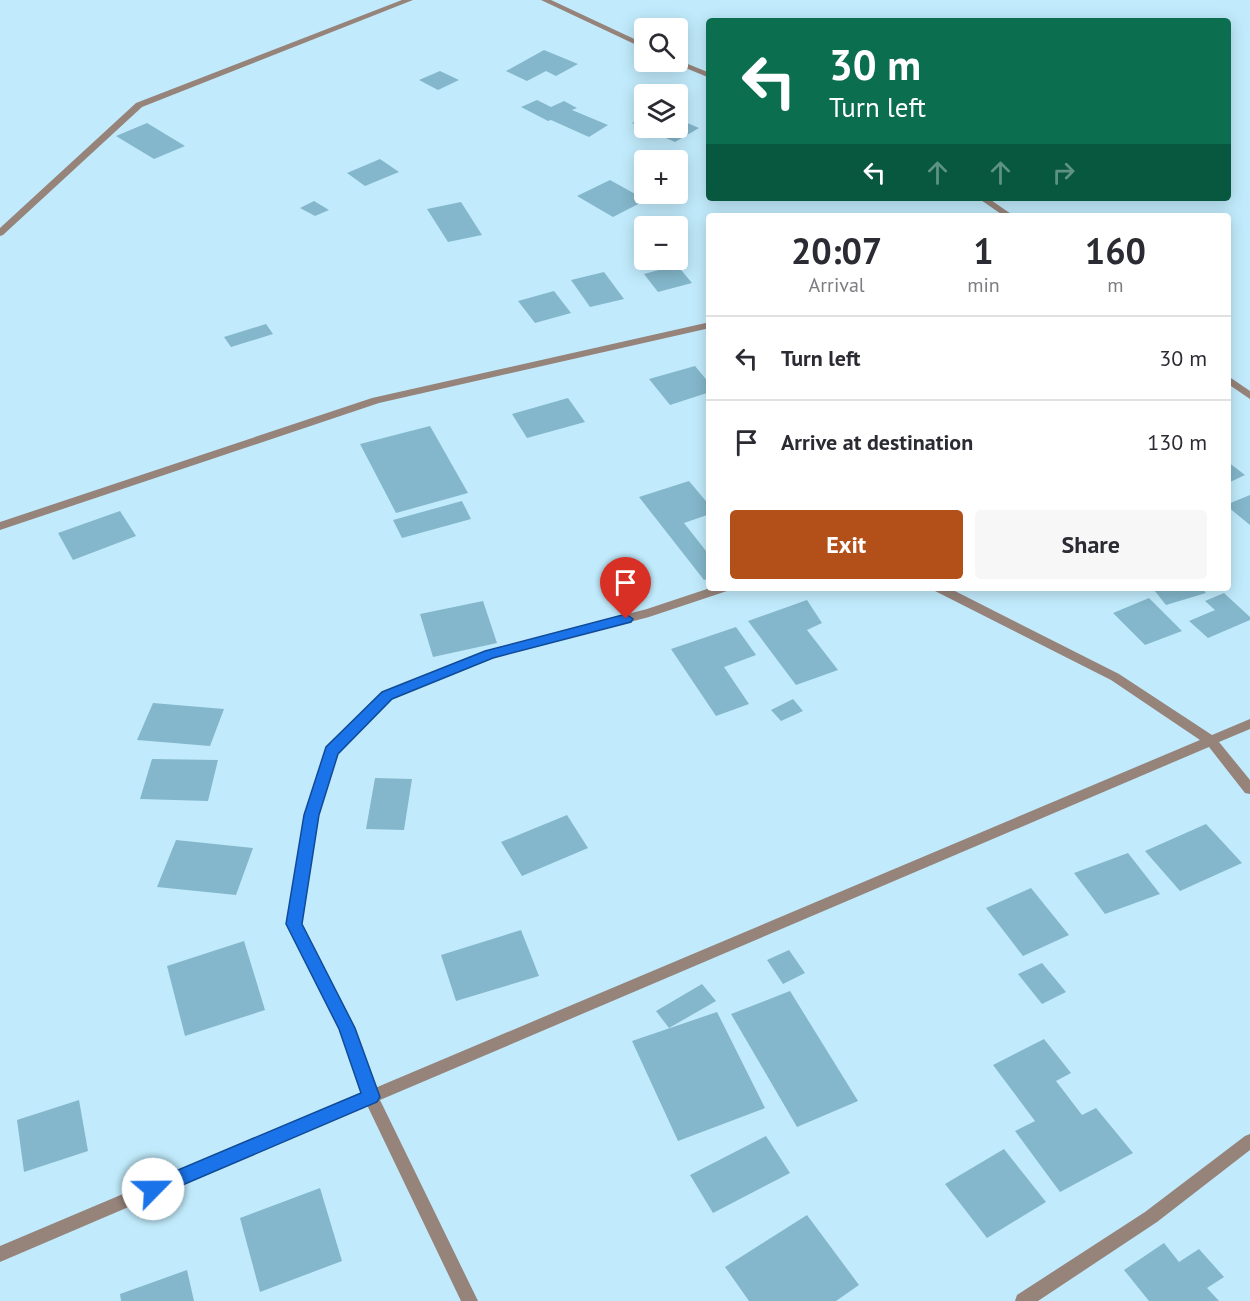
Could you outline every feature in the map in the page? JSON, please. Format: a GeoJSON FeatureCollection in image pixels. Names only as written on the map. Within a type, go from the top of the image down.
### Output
{"type":"FeatureCollection","features":[{"type":"Feature","properties":{"kind":"street"},"geometry":{"type":"LineString","coordinates":[[0,233],[139,105],[409,0]]}},
{"type":"Feature","properties":{"kind":"street"},"geometry":{"type":"LineString","coordinates":[[544,0],[634,42]]}},
{"type":"Feature","properties":{"kind":"street"},"geometry":{"type":"LineString","coordinates":[[688,67],[706,74]]}},
{"type":"Feature","properties":{"kind":"street"},"geometry":{"type":"LineString","coordinates":[[987,201],[1005,213]]}},
{"type":"Feature","properties":{"kind":"street"},"geometry":{"type":"LineString","coordinates":[[0,526],[376,400],[706,326]]}},
{"type":"Feature","properties":{"kind":"street"},"geometry":{"type":"LineString","coordinates":[[1231,381],[1250,396]]}},
{"type":"Feature","properties":{"kind":"street"},"geometry":{"type":"LineString","coordinates":[[470,1301],[371,1097],[347,1028],[294,924],[312,815],[331,751],[387,696],[490,654],[648,613],[714,591]]}},
{"type":"Feature","properties":{"kind":"street"},"geometry":{"type":"LineString","coordinates":[[945,591],[1115,677],[1211,741],[1250,789]]}},
{"type":"Feature","properties":{"kind":"street"},"geometry":{"type":"LineString","coordinates":[[0,1254],[1250,724]]}},
{"type":"Feature","properties":{"kind":"street"},"geometry":{"type":"LineString","coordinates":[[1023,1301],[1150,1217],[1250,1141]]}},
{"type":"Feature","properties":{"kind":"building"},"geometry":{"type":"Polygon","coordinates":[[[544,50],[578,64],[556,76],[546,71],[527,81],[506,71],[544,50]]]}},
{"type":"Feature","properties":{"kind":"building"},"geometry":{"type":"Polygon","coordinates":[[[440,71],[459,80],[438,90],[419,80],[440,71]]]}},
{"type":"Feature","properties":{"kind":"building"},"geometry":{"type":"Polygon","coordinates":[[[537,100],[551,107],[564,101],[577,108],[572,110],[608,125],[589,137],[551,120],[548,121],[521,107],[537,100]]]}},
{"type":"Feature","properties":{"kind":"building"},"geometry":{"type":"Polygon","coordinates":[[[147,123],[185,146],[154,159],[116,136],[147,123]]]}},
{"type":"Feature","properties":{"kind":"building"},"geometry":{"type":"Polygon","coordinates":[[[688,123],[699,128],[688,134],[688,123]]]}},
{"type":"Feature","properties":{"kind":"building"},"geometry":{"type":"Polygon","coordinates":[[[666,138],[682,138],[675,142],[666,138]]]}},
{"type":"Feature","properties":{"kind":"building"},"geometry":{"type":"Polygon","coordinates":[[[380,159],[399,172],[365,186],[347,173],[380,159]]]}},
{"type":"Feature","properties":{"kind":"building"},"geometry":{"type":"Polygon","coordinates":[[[610,180],[634,193],[634,204],[638,204],[613,217],[577,196],[610,180]]]}},
{"type":"Feature","properties":{"kind":"building"},"geometry":{"type":"Polygon","coordinates":[[[314,201],[329,210],[315,216],[300,208],[314,201]]]}},
{"type":"Feature","properties":{"kind":"building"},"geometry":{"type":"Polygon","coordinates":[[[461,202],[482,235],[448,242],[427,209],[461,202]]]}},
{"type":"Feature","properties":{"kind":"building"},"geometry":{"type":"Polygon","coordinates":[[[659,270],[681,270],[692,283],[658,292],[644,274],[659,270]]]}},
{"type":"Feature","properties":{"kind":"building"},"geometry":{"type":"Polygon","coordinates":[[[604,272],[624,299],[590,307],[571,280],[604,272]]]}},
{"type":"Feature","properties":{"kind":"building"},"geometry":{"type":"Polygon","coordinates":[[[554,291],[571,313],[535,323],[518,301],[554,291]]]}},
{"type":"Feature","properties":{"kind":"building"},"geometry":{"type":"Polygon","coordinates":[[[266,324],[273,334],[231,347],[224,337],[266,324]]]}},
{"type":"Feature","properties":{"kind":"building"},"geometry":{"type":"Polygon","coordinates":[[[695,366],[706,379],[706,393],[670,405],[649,379],[695,366]]]}},
{"type":"Feature","properties":{"kind":"building"},"geometry":{"type":"Polygon","coordinates":[[[568,398],[585,422],[527,438],[512,414],[568,398]]]}},
{"type":"Feature","properties":{"kind":"building"},"geometry":{"type":"Polygon","coordinates":[[[430,426],[468,493],[396,513],[360,444],[430,426]]]}},
{"type":"Feature","properties":{"kind":"building"},"geometry":{"type":"Polygon","coordinates":[[[1231,464],[1245,475],[1231,482],[1231,464]]]}},
{"type":"Feature","properties":{"kind":"building"},"geometry":{"type":"Polygon","coordinates":[[[689,481],[706,501],[706,515],[684,523],[706,551],[706,579],[704,580],[639,497],[689,481]]]}},
{"type":"Feature","properties":{"kind":"building"},"geometry":{"type":"Polygon","coordinates":[[[1250,495],[1250,525],[1231,509],[1231,503],[1250,495]]]}},
{"type":"Feature","properties":{"kind":"building"},"geometry":{"type":"Polygon","coordinates":[[[462,501],[471,519],[402,538],[393,520],[462,501]]]}},
{"type":"Feature","properties":{"kind":"building"},"geometry":{"type":"Polygon","coordinates":[[[120,511],[136,536],[73,560],[58,533],[120,511]]]}},
{"type":"Feature","properties":{"kind":"building"},"geometry":{"type":"Polygon","coordinates":[[[1155,591],[1204,591],[1206,593],[1166,605],[1155,591]]]}},
{"type":"Feature","properties":{"kind":"building"},"geometry":{"type":"Polygon","coordinates":[[[1224,593],[1250,617],[1250,620],[1208,638],[1189,621],[1215,610],[1205,601],[1224,593]]]}},
{"type":"Feature","properties":{"kind":"building"},"geometry":{"type":"Polygon","coordinates":[[[1149,598],[1182,631],[1145,645],[1113,613],[1149,598]]]}},
{"type":"Feature","properties":{"kind":"building"},"geometry":{"type":"Polygon","coordinates":[[[807,600],[822,623],[807,630],[838,670],[796,685],[748,621],[807,600]]]}},
{"type":"Feature","properties":{"kind":"building"},"geometry":{"type":"Polygon","coordinates":[[[483,601],[497,643],[433,657],[420,614],[483,601]]]}},
{"type":"Feature","properties":{"kind":"building"},"geometry":{"type":"Polygon","coordinates":[[[736,627],[756,655],[724,667],[749,704],[716,716],[671,649],[736,627]]]}},
{"type":"Feature","properties":{"kind":"building"},"geometry":{"type":"Polygon","coordinates":[[[793,699],[803,711],[781,721],[771,710],[793,699]]]}},
{"type":"Feature","properties":{"kind":"building"},"geometry":{"type":"Polygon","coordinates":[[[153,703],[224,709],[210,746],[137,740],[153,703]]]}},
{"type":"Feature","properties":{"kind":"building"},"geometry":{"type":"Polygon","coordinates":[[[152,759],[218,760],[208,801],[140,799],[152,759]]]}},
{"type":"Feature","properties":{"kind":"building"},"geometry":{"type":"Polygon","coordinates":[[[375,778],[412,779],[404,830],[366,829],[375,778]]]}},
{"type":"Feature","properties":{"kind":"building"},"geometry":{"type":"Polygon","coordinates":[[[567,815],[588,848],[522,876],[501,842],[567,815]]]}},
{"type":"Feature","properties":{"kind":"building"},"geometry":{"type":"Polygon","coordinates":[[[1206,824],[1242,863],[1180,891],[1145,851],[1206,824]]]}},
{"type":"Feature","properties":{"kind":"building"},"geometry":{"type":"Polygon","coordinates":[[[176,840],[253,848],[236,895],[157,887],[176,840]]]}},
{"type":"Feature","properties":{"kind":"building"},"geometry":{"type":"Polygon","coordinates":[[[1128,853],[1160,894],[1105,914],[1074,873],[1128,853]]]}},
{"type":"Feature","properties":{"kind":"building"},"geometry":{"type":"Polygon","coordinates":[[[1031,888],[1069,935],[1023,956],[986,908],[1031,888]]]}},
{"type":"Feature","properties":{"kind":"building"},"geometry":{"type":"Polygon","coordinates":[[[521,930],[539,976],[456,1001],[441,955],[521,930]]]}},
{"type":"Feature","properties":{"kind":"building"},"geometry":{"type":"Polygon","coordinates":[[[244,941],[265,1010],[185,1036],[167,966],[244,941]]]}},
{"type":"Feature","properties":{"kind":"building"},"geometry":{"type":"Polygon","coordinates":[[[789,950],[805,973],[783,984],[767,960],[789,950]]]}},
{"type":"Feature","properties":{"kind":"building"},"geometry":{"type":"Polygon","coordinates":[[[1042,963],[1066,992],[1042,1004],[1018,974],[1042,963]]]}},
{"type":"Feature","properties":{"kind":"building"},"geometry":{"type":"Polygon","coordinates":[[[702,984],[716,1001],[669,1028],[656,1011],[702,984]]]}},
{"type":"Feature","properties":{"kind":"building"},"geometry":{"type":"Polygon","coordinates":[[[790,991],[858,1101],[797,1127],[731,1014],[790,991]]]}},
{"type":"Feature","properties":{"kind":"building"},"geometry":{"type":"Polygon","coordinates":[[[717,1012],[765,1108],[678,1141],[632,1041],[717,1012]]]}},
{"type":"Feature","properties":{"kind":"building"},"geometry":{"type":"Polygon","coordinates":[[[1044,1039],[1071,1073],[1056,1081],[1082,1115],[1096,1108],[1133,1153],[1060,1192],[1015,1131],[1035,1121],[993,1065],[1044,1039]]]}},
{"type":"Feature","properties":{"kind":"building"},"geometry":{"type":"Polygon","coordinates":[[[79,1100],[88,1151],[24,1172],[17,1120],[79,1100]]]}},
{"type":"Feature","properties":{"kind":"building"},"geometry":{"type":"Polygon","coordinates":[[[766,1136],[790,1173],[713,1213],[690,1175],[766,1136]]]}},
{"type":"Feature","properties":{"kind":"building"},"geometry":{"type":"Polygon","coordinates":[[[1004,1149],[1046,1202],[987,1238],[945,1184],[1004,1149]]]}},
{"type":"Feature","properties":{"kind":"building"},"geometry":{"type":"Polygon","coordinates":[[[320,1188],[342,1261],[260,1292],[240,1218],[320,1188]]]}},
{"type":"Feature","properties":{"kind":"building"},"geometry":{"type":"Polygon","coordinates":[[[807,1215],[859,1285],[836,1301],[749,1301],[725,1267],[807,1215]]]}},
{"type":"Feature","properties":{"kind":"building"},"geometry":{"type":"Polygon","coordinates":[[[1164,1243],[1179,1262],[1199,1249],[1224,1277],[1207,1288],[1219,1301],[1149,1301],[1124,1270],[1164,1243]]]}},
{"type":"Feature","properties":{"kind":"building"},"geometry":{"type":"Polygon","coordinates":[[[187,1270],[194,1301],[121,1301],[120,1294],[187,1270]]]}},
{"type":"Feature","properties":{"kind":"route"},"geometry":{"type":"LineString","coordinates":[[153,1189],[371,1097],[347,1028],[294,924],[312,815],[331,751],[387,696],[490,654],[626,619]]}}]}
